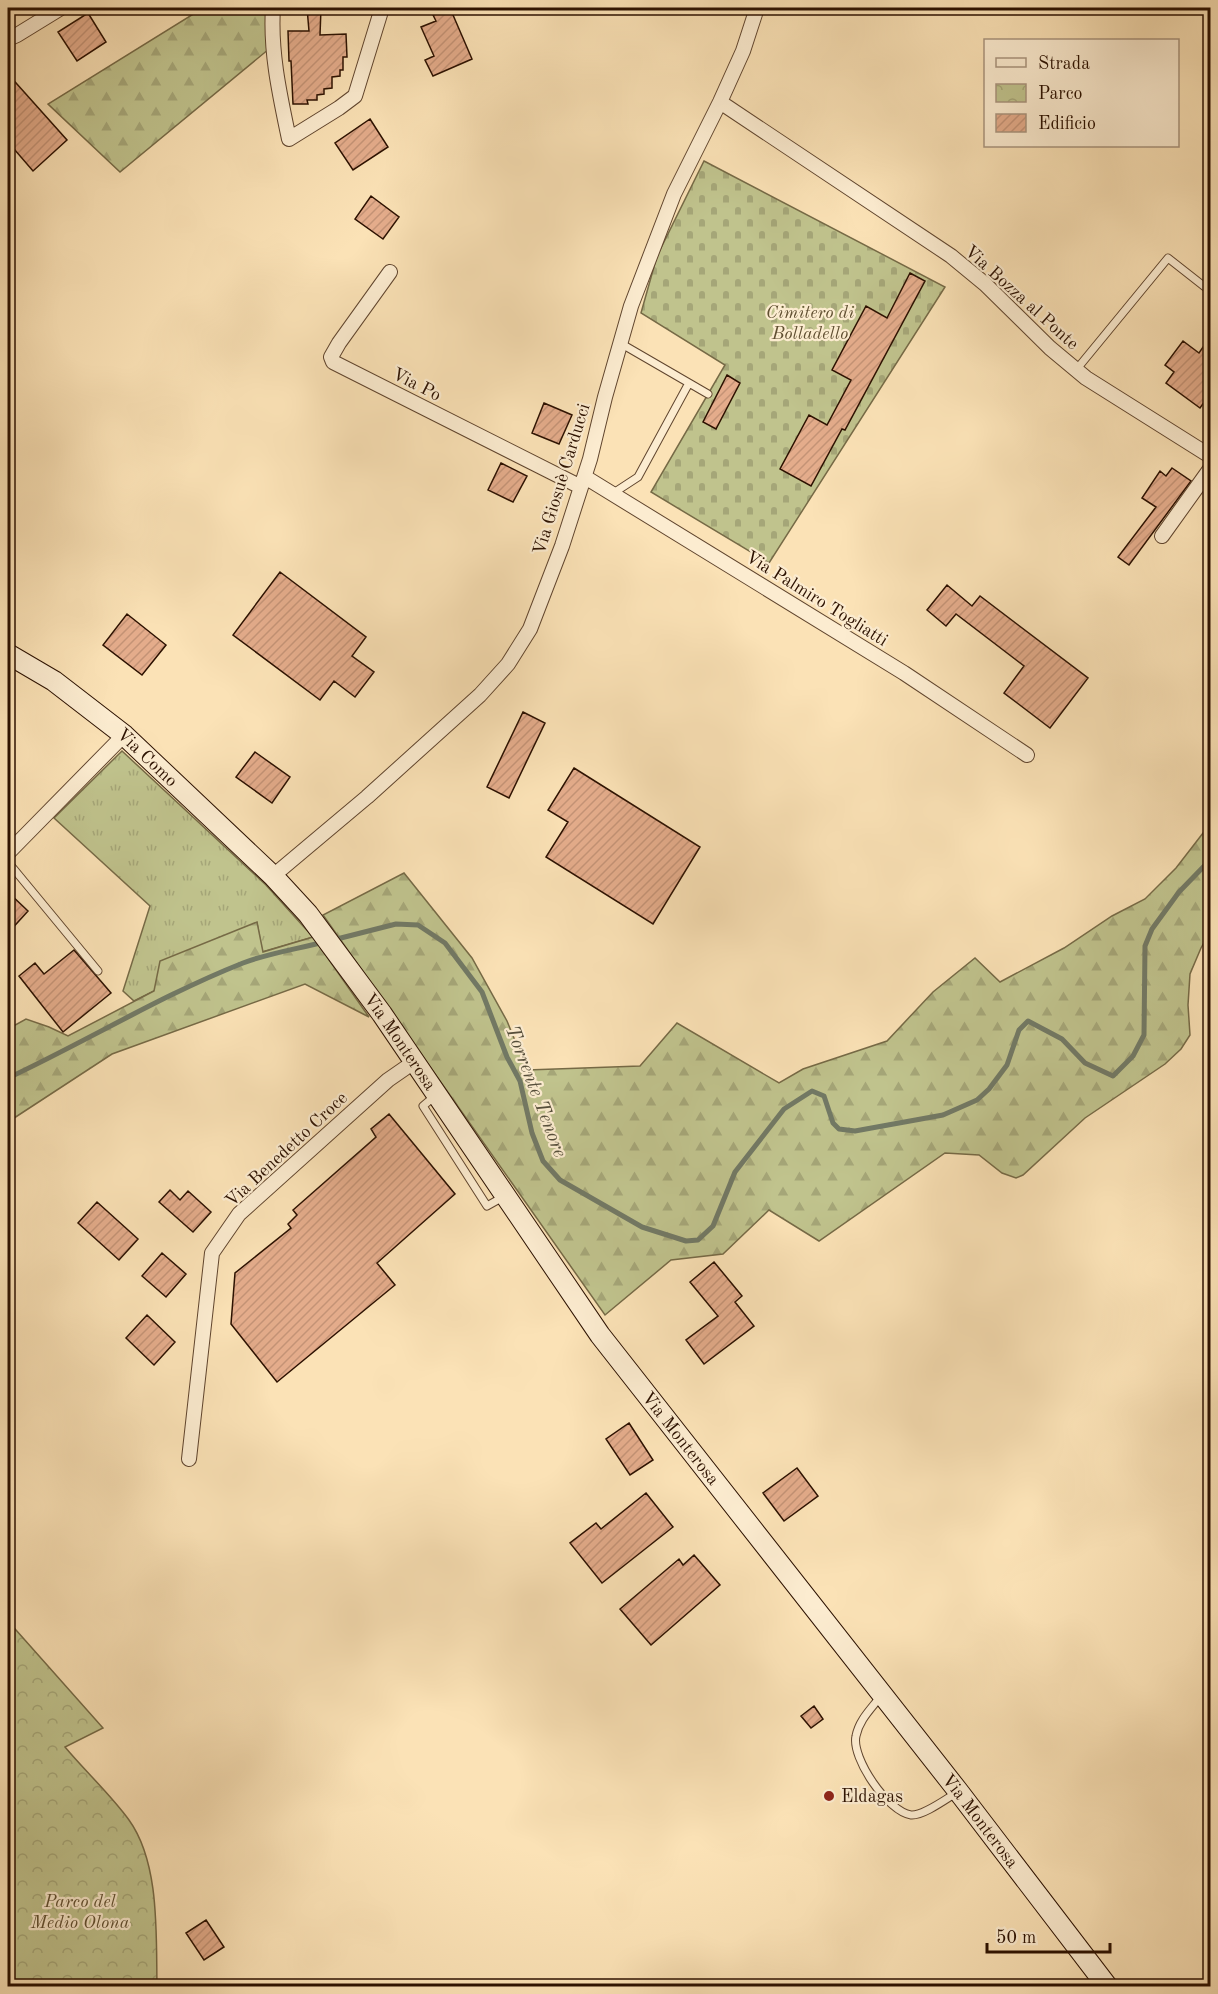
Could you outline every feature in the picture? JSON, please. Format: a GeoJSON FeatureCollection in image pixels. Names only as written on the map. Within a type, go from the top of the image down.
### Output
{"type":"FeatureCollection","features":[{"type":"Feature","properties":{"kind":"main road","name":"Via Como"},"geometry":{"type":"LineString","coordinates":[[8,654],[54,681],[124,735],[273,876]]}},
{"type":"Feature","properties":{"kind":"main road","name":"Via Monterosa"},"geometry":{"type":"LineString","coordinates":[[273,876],[308,914],[349,970],[600,1335],[958,1791],[1107,1986]]}},
{"type":"Feature","properties":{"kind":"street"},"geometry":{"type":"LineString","coordinates":[[8,39],[61,8]]}},
{"type":"Feature","properties":{"kind":"street"},"geometry":{"type":"LineString","coordinates":[[273,8],[277,84],[289,139],[355,96],[382,8]]}},
{"type":"Feature","properties":{"kind":"street","name":"Via Giosuè Carducci"},"geometry":{"type":"LineString","coordinates":[[273,876],[480,695],[508,664],[530,629],[562,546],[583,482],[631,306],[674,194],[743,51],[757,8]]}},
{"type":"Feature","properties":{"kind":"street","name":"Via Bozza al Ponte"},"geometry":{"type":"LineString","coordinates":[[720,102],[951,256],[985,284],[1050,348],[1076,370],[1210,456]]}},
{"type":"Feature","properties":{"kind":"street","name":"Via Po"},"geometry":{"type":"LineString","coordinates":[[390,272],[339,343],[331,357],[333,362],[583,482]]}},
{"type":"Feature","properties":{"kind":"street"},"geometry":{"type":"LineString","coordinates":[[1162,536],[1210,469]]}},
{"type":"Feature","properties":{"kind":"street","name":"Via Palmiro Togliatti"},"geometry":{"type":"LineString","coordinates":[[583,482],[612,494],[904,673],[1027,755]]}},
{"type":"Feature","properties":{"kind":"street"},"geometry":{"type":"LineString","coordinates":[[8,853],[124,735]]}},
{"type":"Feature","properties":{"kind":"street","name":"Via Benedetto Croce"},"geometry":{"type":"LineString","coordinates":[[189,1459],[212,1253],[239,1214],[388,1080],[414,1062]]}},
{"type":"Feature","properties":{"kind":"lane"},"geometry":{"type":"LineString","coordinates":[[1076,370],[1168,258],[1210,291]]}},
{"type":"Feature","properties":{"kind":"lane"},"geometry":{"type":"LineString","coordinates":[[620,344],[708,394]]}},
{"type":"Feature","properties":{"kind":"lane"},"geometry":{"type":"LineString","coordinates":[[612,494],[638,477],[689,383]]}},
{"type":"Feature","properties":{"kind":"lane"},"geometry":{"type":"LineString","coordinates":[[8,862],[98,971]]}},
{"type":"Feature","properties":{"kind":"lane"},"geometry":{"type":"LineString","coordinates":[[881,1695],[859,1724],[855,1739],[866,1773],[898,1809],[911,1815],[922,1813],[958,1791]]}},
{"type":"Feature","properties":{"kind":"green space"},"geometry":{"type":"Polygon","coordinates":[[[203,8],[271,8],[269,49],[120,172],[48,104],[203,8]]]}},
{"type":"Feature","properties":{"kind":"green space","name":"Cimitero di Bolladello"},"geometry":{"type":"Polygon","coordinates":[[[704,161],[945,287],[769,563],[651,492],[725,365],[641,313],[657,256],[704,161]]]}},
{"type":"Feature","properties":{"kind":"green space"},"geometry":{"type":"Polygon","coordinates":[[[122,751],[266,885],[313,937],[262,952],[257,923],[154,991],[134,1001],[123,991],[150,906],[54,818],[122,751]]]}},
{"type":"Feature","properties":{"kind":"green space"},"geometry":{"type":"Polygon","coordinates":[[[1210,824],[1210,932],[1190,974],[1188,1005],[1190,1035],[1181,1049],[1165,1064],[1085,1118],[1023,1175],[1016,1178],[1002,1173],[979,1155],[945,1153],[819,1241],[769,1210],[723,1254],[671,1260],[605,1315],[323,915],[404,873],[472,958],[507,1021],[527,1070],[640,1066],[677,1023],[779,1083],[803,1069],[887,1041],[933,992],[975,958],[1000,982],[1064,948],[1112,916],[1145,899],[1176,868],[1210,824]]]}},
{"type":"Feature","properties":{"kind":"green space"},"geometry":{"type":"Polygon","coordinates":[[[257,922],[263,952],[313,937],[369,1017],[305,984],[112,1054],[8,1122],[8,1029],[26,1019],[68,1036],[154,991],[160,961],[257,922]]]}},
{"type":"Feature","properties":{"kind":"green space","name":"Parco del Medio Olona"},"geometry":{"type":"Polygon","coordinates":[[[8,1621],[103,1728],[65,1747],[122,1811],[139,1837],[151,1878],[154,1900],[157,1986],[8,1986],[8,1621]]]}},
{"type":"Feature","properties":{"kind":"building"},"geometry":{"type":"Polygon","coordinates":[[[307,8],[321,8],[320,35],[346,34],[347,57],[343,57],[343,70],[340,70],[340,76],[332,77],[332,88],[324,89],[324,94],[317,95],[317,100],[307,100],[308,104],[293,104],[288,31],[309,31],[307,8]]]}},
{"type":"Feature","properties":{"kind":"building"},"geometry":{"type":"Polygon","coordinates":[[[450,8],[472,59],[433,76],[425,60],[434,56],[421,27],[436,21],[433,15],[450,8]]]}},
{"type":"Feature","properties":{"kind":"building"},"geometry":{"type":"Polygon","coordinates":[[[88,13],[106,42],[77,61],[58,32],[88,13]]]}},
{"type":"Feature","properties":{"kind":"building"},"geometry":{"type":"Polygon","coordinates":[[[8,74],[67,140],[33,171],[8,142],[8,74]]]}},
{"type":"Feature","properties":{"kind":"building"},"geometry":{"type":"Polygon","coordinates":[[[370,119],[388,147],[353,170],[335,143],[370,119]]]}},
{"type":"Feature","properties":{"kind":"building"},"geometry":{"type":"Polygon","coordinates":[[[371,196],[399,217],[383,239],[355,219],[371,196]]]}},
{"type":"Feature","properties":{"kind":"building"},"geometry":{"type":"Polygon","coordinates":[[[910,273],[925,281],[845,430],[842,429],[811,486],[780,469],[809,415],[827,425],[851,380],[832,370],[866,306],[887,318],[910,273]]]}},
{"type":"Feature","properties":{"kind":"building"},"geometry":{"type":"Polygon","coordinates":[[[1210,337],[1210,394],[1200,408],[1166,383],[1174,372],[1165,365],[1183,341],[1199,353],[1210,337]]]}},
{"type":"Feature","properties":{"kind":"building"},"geometry":{"type":"Polygon","coordinates":[[[727,375],[740,383],[716,429],[703,422],[727,375]]]}},
{"type":"Feature","properties":{"kind":"building"},"geometry":{"type":"Polygon","coordinates":[[[544,403],[572,415],[559,444],[532,433],[544,403]]]}},
{"type":"Feature","properties":{"kind":"building"},"geometry":{"type":"Polygon","coordinates":[[[501,463],[527,476],[513,502],[488,490],[501,463]]]}},
{"type":"Feature","properties":{"kind":"building"},"geometry":{"type":"Polygon","coordinates":[[[1172,468],[1191,481],[1129,565],[1118,557],[1156,507],[1142,498],[1160,471],[1166,476],[1172,468]]]}},
{"type":"Feature","properties":{"kind":"building"},"geometry":{"type":"Polygon","coordinates":[[[280,572],[366,637],[352,656],[374,672],[355,697],[334,681],[320,700],[233,635],[280,572]]]}},
{"type":"Feature","properties":{"kind":"building"},"geometry":{"type":"Polygon","coordinates":[[[947,585],[972,606],[980,596],[1088,678],[1050,728],[1004,693],[1024,666],[956,614],[946,626],[927,610],[947,585]]]}},
{"type":"Feature","properties":{"kind":"building"},"geometry":{"type":"Polygon","coordinates":[[[127,614],[166,645],[142,675],[103,645],[127,614]]]}},
{"type":"Feature","properties":{"kind":"building"},"geometry":{"type":"Polygon","coordinates":[[[523,712],[545,723],[509,798],[487,787],[523,712]]]}},
{"type":"Feature","properties":{"kind":"building"},"geometry":{"type":"Polygon","coordinates":[[[255,752],[290,777],[272,803],[236,777],[255,752]]]}},
{"type":"Feature","properties":{"kind":"building"},"geometry":{"type":"Polygon","coordinates":[[[574,768],[700,847],[653,924],[546,857],[568,822],[548,810],[574,768]]]}},
{"type":"Feature","properties":{"kind":"building"},"geometry":{"type":"Polygon","coordinates":[[[8,892],[28,911],[8,933],[8,892]]]}},
{"type":"Feature","properties":{"kind":"building"},"geometry":{"type":"Polygon","coordinates":[[[74,950],[111,993],[63,1032],[19,976],[35,963],[44,974],[74,950]]]}},
{"type":"Feature","properties":{"kind":"building"},"geometry":{"type":"Polygon","coordinates":[[[389,1114],[455,1194],[377,1263],[395,1285],[277,1382],[231,1324],[235,1273],[291,1228],[288,1224],[297,1215],[293,1210],[376,1137],[371,1129],[389,1114]]]}},
{"type":"Feature","properties":{"kind":"building"},"geometry":{"type":"Polygon","coordinates":[[[170,1190],[180,1200],[188,1191],[211,1212],[193,1232],[159,1202],[170,1190]]]}},
{"type":"Feature","properties":{"kind":"building"},"geometry":{"type":"Polygon","coordinates":[[[97,1202],[138,1239],[119,1260],[78,1223],[97,1202]]]}},
{"type":"Feature","properties":{"kind":"building"},"geometry":{"type":"Polygon","coordinates":[[[162,1253],[186,1274],[166,1297],[142,1276],[162,1253]]]}},
{"type":"Feature","properties":{"kind":"building"},"geometry":{"type":"Polygon","coordinates":[[[714,1262],[742,1296],[735,1302],[754,1326],[704,1364],[686,1340],[718,1316],[690,1282],[714,1262]]]}},
{"type":"Feature","properties":{"kind":"building"},"geometry":{"type":"Polygon","coordinates":[[[147,1315],[175,1342],[154,1365],[126,1338],[147,1315]]]}},
{"type":"Feature","properties":{"kind":"building"},"geometry":{"type":"Polygon","coordinates":[[[629,1423],[653,1460],[630,1475],[606,1439],[629,1423]]]}},
{"type":"Feature","properties":{"kind":"building"},"geometry":{"type":"Polygon","coordinates":[[[797,1468],[818,1496],[784,1521],[763,1493],[797,1468]]]}},
{"type":"Feature","properties":{"kind":"building"},"geometry":{"type":"Polygon","coordinates":[[[646,1493],[673,1527],[602,1583],[570,1543],[596,1523],[601,1529],[646,1493]]]}},
{"type":"Feature","properties":{"kind":"building"},"geometry":{"type":"Polygon","coordinates":[[[694,1555],[720,1585],[651,1645],[620,1609],[679,1559],[683,1565],[694,1555]]]}},
{"type":"Feature","properties":{"kind":"building"},"geometry":{"type":"Polygon","coordinates":[[[814,1706],[823,1719],[811,1728],[801,1716],[814,1706]]]}},
{"type":"Feature","properties":{"kind":"building"},"geometry":{"type":"Polygon","coordinates":[[[206,1920],[224,1947],[204,1960],[186,1933],[206,1920]]]}},
{"type":"Feature","properties":{"kind":"waterway","name":"Torrente Tenore"},"geometry":{"type":"LineString","coordinates":[[333,940],[396,924],[418,925],[445,943],[482,992],[507,1057],[520,1081],[532,1133],[543,1161],[560,1180],[642,1227],[686,1241],[698,1240],[713,1226],[735,1172],[784,1109],[812,1091],[824,1096],[833,1123],[839,1129],[855,1131],[943,1115],[977,1100],[989,1089],[1007,1065],[1019,1030],[1028,1021],[1062,1039],[1085,1063],[1113,1076],[1133,1056],[1144,1035],[1145,946],[1152,929],[1179,892],[1210,860]]}},
{"type":"Feature","properties":{"kind":"waterway","name":"Torrente Tenore"},"geometry":{"type":"LineString","coordinates":[[8,1078],[154,1004],[243,963],[324,942]]}},
{"type":"Feature","properties":{"kind":"place","name":"Eldagas"},"geometry":{"type":"Point","coordinates":[829,1796]}}]}
